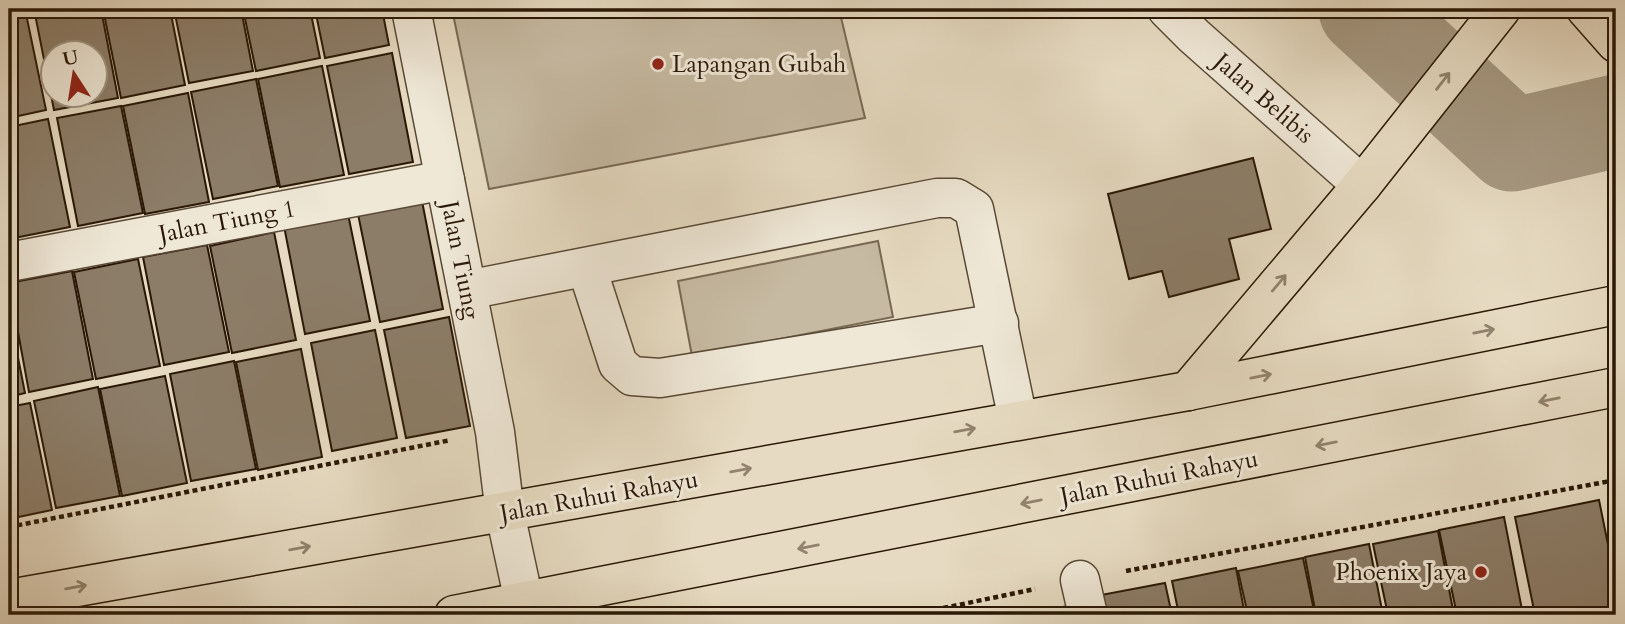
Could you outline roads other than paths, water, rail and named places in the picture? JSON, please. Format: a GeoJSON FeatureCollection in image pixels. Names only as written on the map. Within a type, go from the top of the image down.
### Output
{"type":"FeatureCollection","features":[{"type":"Feature","properties":{"kind":"main road"},"geometry":{"type":"LineString","coordinates":[[1586,9],[1616,43]]}},
{"type":"Feature","properties":{"kind":"main road"},"geometry":{"type":"LineString","coordinates":[[1188,391],[1362,185],[1498,12]]}},
{"type":"Feature","properties":{"kind":"main road","name":"Jalan Ruhui Rahayu"},"geometry":{"type":"LineString","coordinates":[[9,599],[1188,391],[1616,305]]}},
{"type":"Feature","properties":{"kind":"main road","name":"Jalan Ruhui Rahayu"},"geometry":{"type":"LineString","coordinates":[[454,615],[525,609],[1616,387]]}},
{"type":"Feature","properties":{"kind":"street","name":"Jalan Tiung"},"geometry":{"type":"LineString","coordinates":[[411,9],[495,432],[505,513],[525,609]]}},
{"type":"Feature","properties":{"kind":"street","name":"Jalan Belibis"},"geometry":{"type":"LineString","coordinates":[[1167,9],[1362,185]]}},
{"type":"Feature","properties":{"kind":"street","name":"Jalan Tiung 1"},"geometry":{"type":"LineString","coordinates":[[9,262],[445,180]]}},
{"type":"Feature","properties":{"kind":"street"},"geometry":{"type":"LineString","coordinates":[[467,290],[937,198],[957,198],[974,209],[1018,420]]}},
{"type":"Feature","properties":{"kind":"street"},"geometry":{"type":"LineString","coordinates":[[587,268],[618,364],[632,376],[660,378],[999,323]]}},
{"type":"Feature","properties":{"kind":"waterway"},"geometry":{"type":"LineString","coordinates":[[1365,9],[1512,145],[1616,121]]}},
{"type":"Feature","properties":{"kind":"place","name":"Lapangan Gubah"},"geometry":{"type":"Point","coordinates":[658,64]}},
{"type":"Feature","properties":{"kind":"place","name":"Phoenix Jaya"},"geometry":{"type":"Point","coordinates":[1481,572]}}]}
